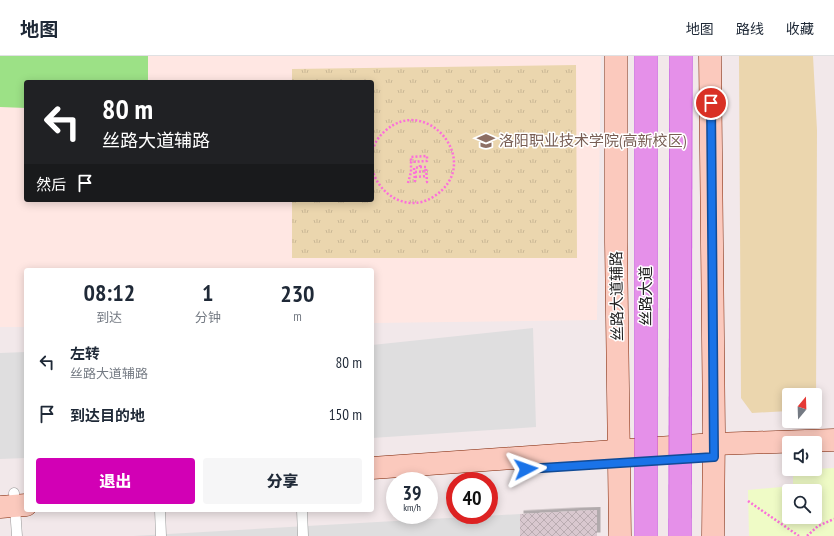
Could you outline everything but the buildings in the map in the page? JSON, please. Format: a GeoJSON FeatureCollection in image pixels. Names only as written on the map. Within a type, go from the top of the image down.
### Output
{"type":"FeatureCollection","features":[{"type":"Feature","properties":{"kind":"highway","name":"丝路大道"},"geometry":{"type":"LineString","coordinates":[[646,56],[646,536]]}},
{"type":"Feature","properties":{"kind":"highway"},"geometry":{"type":"LineString","coordinates":[[680,536],[681,56]]}},
{"type":"Feature","properties":{"kind":"main road","name":"丝路大道辅路"},"geometry":{"type":"LineString","coordinates":[[616,56],[616,242],[620,536]]}},
{"type":"Feature","properties":{"kind":"main road"},"geometry":{"type":"LineString","coordinates":[[710,56],[714,450],[713,536]]}},
{"type":"Feature","properties":{"kind":"main road"},"geometry":{"type":"LineString","coordinates":[[374,480],[619,457],[834,440]]}},
{"type":"Feature","properties":{"kind":"main road"},"geometry":{"type":"LineString","coordinates":[[714,450],[782,455]]}},
{"type":"Feature","properties":{"kind":"main road"},"geometry":{"type":"LineString","coordinates":[[822,454],[834,454]]}},
{"type":"Feature","properties":{"kind":"main road"},"geometry":{"type":"LineString","coordinates":[[374,468],[619,457]]}},
{"type":"Feature","properties":{"kind":"lane"},"geometry":{"type":"LineString","coordinates":[[13,500],[18,536]]}},
{"type":"Feature","properties":{"kind":"lane"},"geometry":{"type":"LineString","coordinates":[[160,512],[161,536]]}},
{"type":"Feature","properties":{"kind":"lane"},"geometry":{"type":"LineString","coordinates":[[302,512],[303,536]]}},
{"type":"Feature","properties":{"kind":"path"},"geometry":{"type":"LineString","coordinates":[[374,147],[379,136],[390,126],[403,121],[418,121],[430,124],[441,132],[449,142],[453,154],[453,168],[450,180],[442,190],[432,198],[413,203],[406,203],[393,198],[381,189],[374,177]]}},
{"type":"Feature","properties":{"kind":"path"},"geometry":{"type":"LineString","coordinates":[[408,183],[411,172],[411,162],[411,157],[427,156],[427,161],[411,162]]}},
{"type":"Feature","properties":{"kind":"path"},"geometry":{"type":"LineString","coordinates":[[420,167],[425,163]]}},
{"type":"Feature","properties":{"kind":"path"},"geometry":{"type":"LineString","coordinates":[[416,164],[420,167]]}},
{"type":"Feature","properties":{"kind":"path"},"geometry":{"type":"LineString","coordinates":[[415,182],[414,168],[426,167],[427,182],[425,182]]}},
{"type":"Feature","properties":{"kind":"path"},"geometry":{"type":"LineString","coordinates":[[415,172],[426,172]]}},
{"type":"Feature","properties":{"kind":"path"},"geometry":{"type":"LineString","coordinates":[[415,177],[427,176]]}},
{"type":"Feature","properties":{"kind":"path"},"geometry":{"type":"LineString","coordinates":[[748,501],[798,536]]}},
{"type":"Feature","properties":{"kind":"path"},"geometry":{"type":"LineString","coordinates":[[807,536],[818,526],[834,519]]}},
{"type":"Feature","properties":{"kind":"shaded area","name":"洛阳职业技术学院(高新校区)"},"geometry":{"type":"Polygon","coordinates":[[[0,56],[601,56],[597,320],[374,323],[374,268],[24,268],[24,327],[0,327],[0,56]]]}},
{"type":"Feature","properties":{"kind":"shaded area"},"geometry":{"type":"Polygon","coordinates":[[[533,328],[536,427],[374,438],[374,345],[533,328]]]}},
{"type":"Feature","properties":{"kind":"shaded area"},"geometry":{"type":"Polygon","coordinates":[[[24,352],[24,458],[0,459],[0,353],[24,352]]]}},
{"type":"Feature","properties":{"kind":"shaded area"},"geometry":{"type":"Polygon","coordinates":[[[520,514],[520,536],[133,536],[386,522],[386,524],[438,524],[438,519],[446,518],[446,524],[498,524],[498,515],[520,514]]]}},
{"type":"Feature","properties":{"kind":"green space"},"geometry":{"type":"Polygon","coordinates":[[[0,56],[148,56],[148,80],[24,80],[24,108],[0,107],[0,56]]]}},
{"type":"Feature","properties":{"kind":"green space"},"geometry":{"type":"Polygon","coordinates":[[[739,56],[813,56],[817,130],[816,388],[782,388],[782,411],[752,413],[741,398],[739,56]]]}},
{"type":"Feature","properties":{"kind":"green space"},"geometry":{"type":"Polygon","coordinates":[[[576,65],[577,258],[292,258],[292,202],[374,202],[374,80],[292,80],[292,69],[576,65]]]}},
{"type":"Feature","properties":{"kind":"green space"},"geometry":{"type":"Polygon","coordinates":[[[834,468],[834,536],[749,536],[748,490],[782,487],[782,524],[822,524],[822,484],[793,484],[793,476],[822,476],[822,469],[834,468]]]}},
{"type":"Feature","properties":{"kind":"place","name":"洛阳职业技术学院(高新校区)"},"geometry":{"type":"Point","coordinates":[486,141]}},
{"type":"Feature","properties":{"kind":"route"},"geometry":{"type":"LineString","coordinates":[[526,469],[714,457],[711,103]]}}]}
